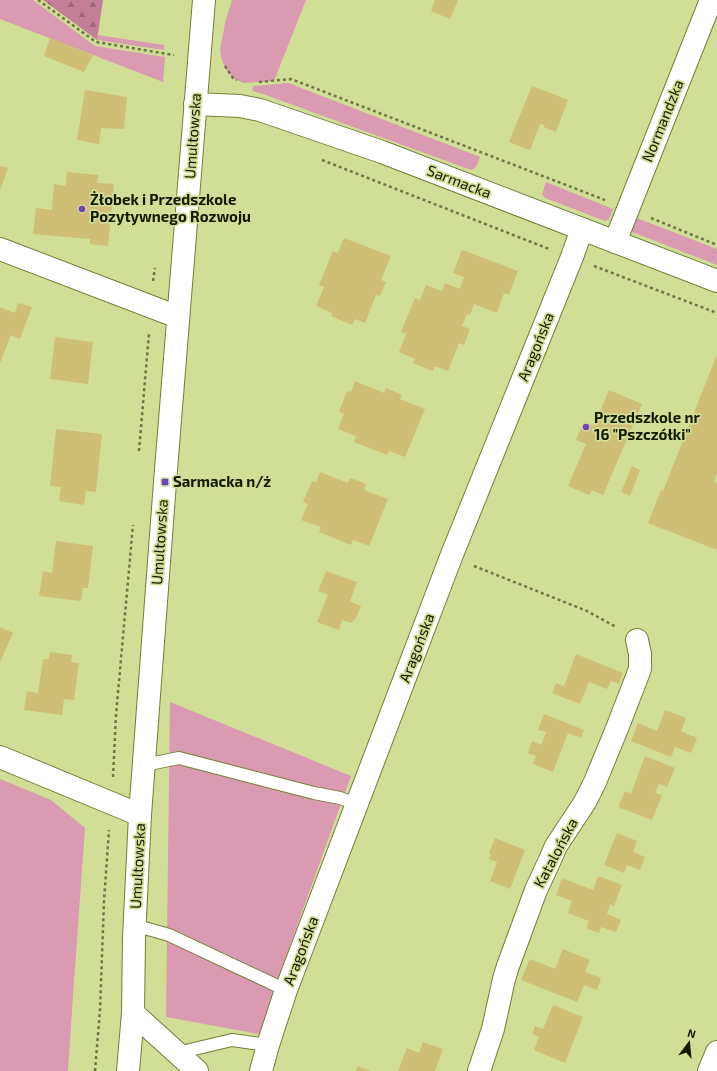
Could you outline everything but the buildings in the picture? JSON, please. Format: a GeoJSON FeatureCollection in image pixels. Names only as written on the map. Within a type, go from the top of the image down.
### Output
{"type":"FeatureCollection","features":[{"type":"Feature","properties":{"kind":"street","name":"Umultowska"},"geometry":{"type":"LineString","coordinates":[[128,1071],[133,1014],[134,925],[140,815],[165,474],[204,0]]}},
{"type":"Feature","properties":{"kind":"street","name":"Normandzka"},"geometry":{"type":"LineString","coordinates":[[615,242],[711,0]]}},
{"type":"Feature","properties":{"kind":"street","name":"Sarmacka"},"geometry":{"type":"LineString","coordinates":[[195,104],[240,106],[260,110],[382,152],[717,281]]}},
{"type":"Feature","properties":{"kind":"street","name":"Aragońska"},"geometry":{"type":"LineString","coordinates":[[261,1071],[286,990],[451,557],[582,229]]}},
{"type":"Feature","properties":{"kind":"street"},"geometry":{"type":"LineString","coordinates":[[0,249],[178,317]]}},
{"type":"Feature","properties":{"kind":"street","name":"Katalońska"},"geometry":{"type":"LineString","coordinates":[[479,1071],[493,1029],[508,966],[536,890],[556,846],[585,802],[595,782],[630,698],[640,669],[640,654],[637,640]]}},
{"type":"Feature","properties":{"kind":"street"},"geometry":{"type":"LineString","coordinates":[[0,757],[140,815]]}},
{"type":"Feature","properties":{"kind":"street","name":"Umultowska"},"geometry":{"type":"LineString","coordinates":[[133,1014],[139,1071]]}},
{"type":"Feature","properties":{"kind":"street"},"geometry":{"type":"LineString","coordinates":[[133,1014],[197,1071]]}},
{"type":"Feature","properties":{"kind":"street"},"geometry":{"type":"LineString","coordinates":[[709,1071],[717,1052]]}},
{"type":"Feature","properties":{"kind":"lane"},"geometry":{"type":"LineString","coordinates":[[144,765],[179,758],[314,793],[340,798],[357,804]]}},
{"type":"Feature","properties":{"kind":"lane"},"geometry":{"type":"LineString","coordinates":[[134,925],[169,935],[286,990]]}},
{"type":"Feature","properties":{"kind":"lane"},"geometry":{"type":"LineString","coordinates":[[177,1053],[232,1040],[268,1045]]}},
{"type":"Feature","properties":{"kind":"path"},"geometry":{"type":"LineString","coordinates":[[38,0],[96,42],[176,55]]}},
{"type":"Feature","properties":{"kind":"path"},"geometry":{"type":"LineString","coordinates":[[200,48],[220,49],[225,68],[234,78],[243,84],[291,79],[628,209],[717,245]]}},
{"type":"Feature","properties":{"kind":"path"},"geometry":{"type":"LineString","coordinates":[[240,106],[243,84]]}},
{"type":"Feature","properties":{"kind":"path"},"geometry":{"type":"LineString","coordinates":[[316,158],[717,313]]}},
{"type":"Feature","properties":{"kind":"path"},"geometry":{"type":"LineString","coordinates":[[451,557],[587,611],[637,640]]}},
{"type":"Feature","properties":{"kind":"shaded area"},"geometry":{"type":"Polygon","coordinates":[[[0,0],[33,0],[95,46],[165,57],[163,82],[0,19],[0,0]]]}},
{"type":"Feature","properties":{"kind":"shaded area"},"geometry":{"type":"Polygon","coordinates":[[[232,0],[306,0],[274,81],[243,83],[233,78],[225,68],[220,49],[226,19],[232,0]]]}},
{"type":"Feature","properties":{"kind":"shaded area"},"geometry":{"type":"Polygon","coordinates":[[[98,35],[164,45],[164,50],[97,40],[98,35]]]}},
{"type":"Feature","properties":{"kind":"shaded area"},"geometry":{"type":"Polygon","coordinates":[[[289,83],[480,157],[478,163],[475,168],[471,170],[252,91],[253,86],[289,83]]]}},
{"type":"Feature","properties":{"kind":"shaded area"},"geometry":{"type":"Polygon","coordinates":[[[546,182],[613,209],[609,219],[605,221],[545,198],[542,194],[546,182]]]}},
{"type":"Feature","properties":{"kind":"shaded area"},"geometry":{"type":"Polygon","coordinates":[[[634,217],[717,249],[717,265],[632,232],[630,228],[634,217]]]}},
{"type":"Feature","properties":{"kind":"shaded area"},"geometry":{"type":"Polygon","coordinates":[[[170,702],[351,776],[280,973],[264,1035],[166,1017],[170,702]]]}},
{"type":"Feature","properties":{"kind":"shaded area"},"geometry":{"type":"Polygon","coordinates":[[[0,779],[51,800],[85,828],[68,1071],[0,1071],[0,779]]]}},
{"type":"Feature","properties":{"kind":"green space"},"geometry":{"type":"Polygon","coordinates":[[[43,0],[103,0],[97,40],[43,0]]]}},
{"type":"Feature","properties":{"kind":"place","name":"Żłobek i Przedszkole Pozytywnego Rozwoju"},"geometry":{"type":"Point","coordinates":[82,209]}},
{"type":"Feature","properties":{"kind":"place","name":"Przedszkole nr 16 \"Pszczółki\""},"geometry":{"type":"Point","coordinates":[586,427]}},
{"type":"Feature","properties":{"kind":"place","name":"Sarmacka n/ż"},"geometry":{"type":"Point","coordinates":[165,482]}}]}
